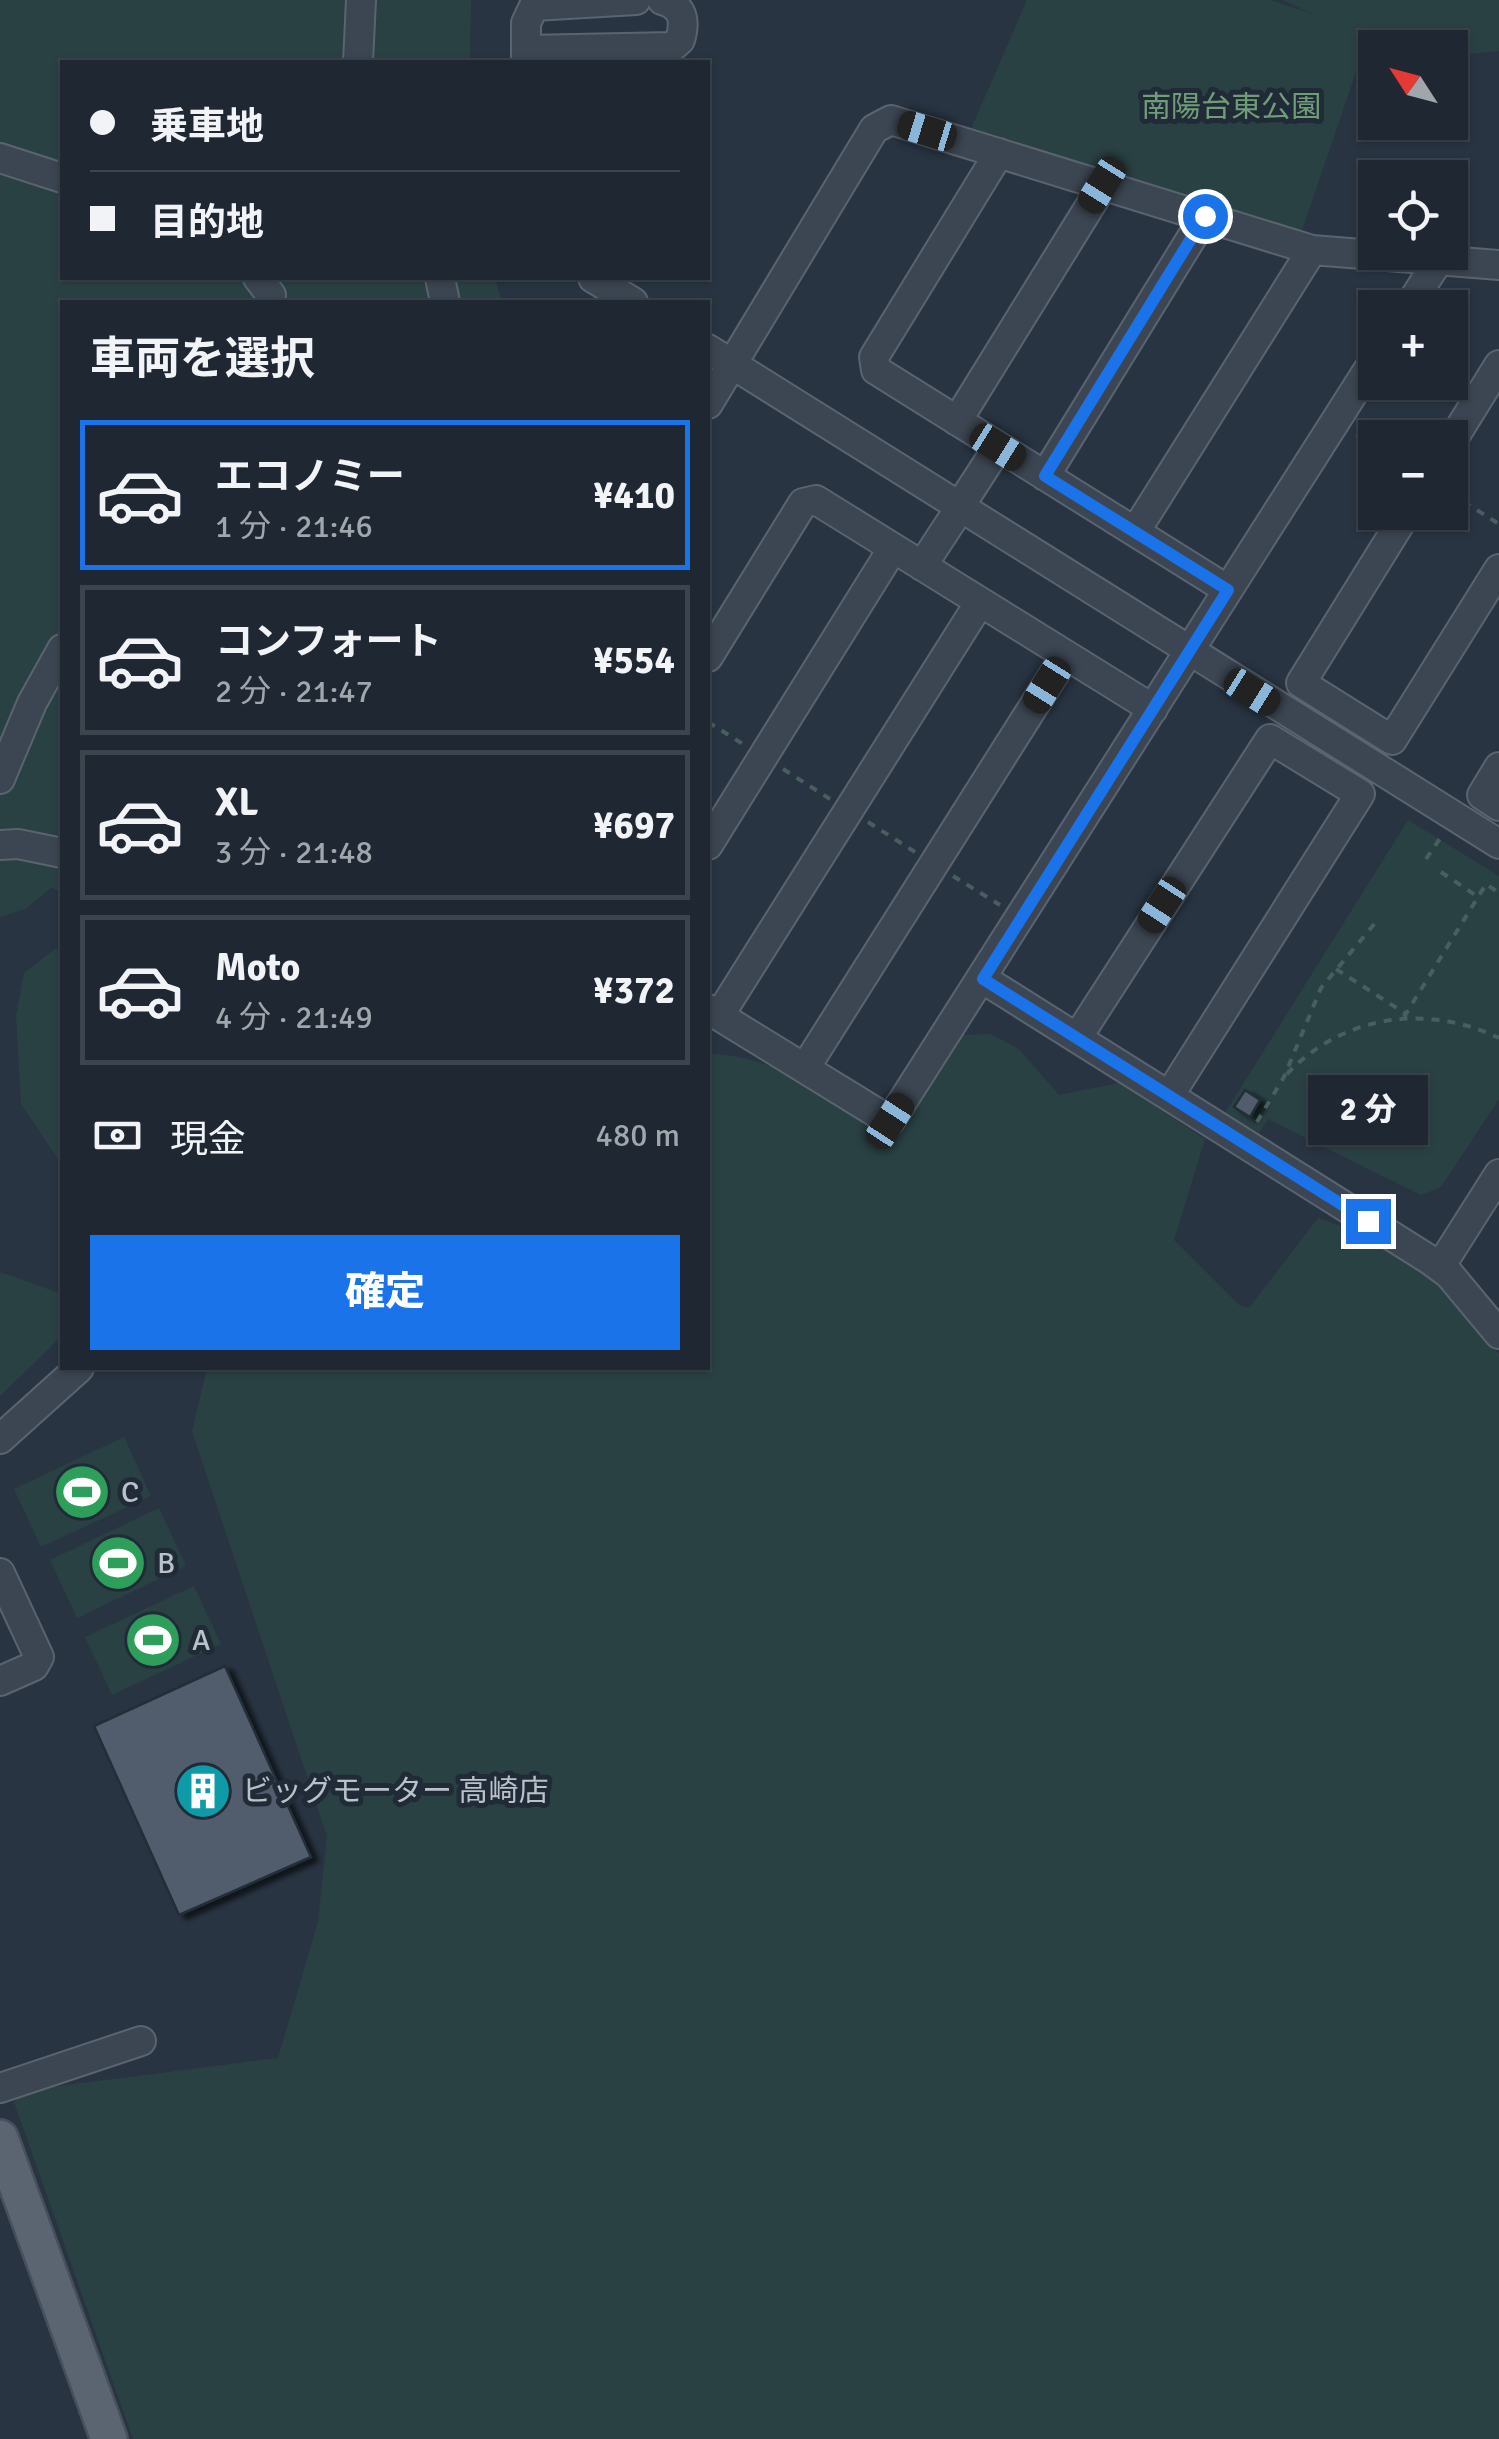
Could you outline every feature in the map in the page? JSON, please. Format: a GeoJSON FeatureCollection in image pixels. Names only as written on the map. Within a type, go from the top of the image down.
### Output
{"type":"FeatureCollection","features":[{"type":"Feature","properties":{"kind":"main road"},"geometry":{"type":"LineString","coordinates":[[0,2138],[109,2439]]}},
{"type":"Feature","properties":{"kind":"main road"},"geometry":{"type":"LineString","coordinates":[[0,2205],[86,2439]]}},
{"type":"Feature","properties":{"kind":"street"},"geometry":{"type":"LineString","coordinates":[[358,60],[362,0]]}},
{"type":"Feature","properties":{"kind":"street"},"geometry":{"type":"LineString","coordinates":[[636,0],[534,6],[526,22],[526,56],[672,47],[680,40],[684,18],[678,7],[662,0]]}},
{"type":"Feature","properties":{"kind":"street"},"geometry":{"type":"LineString","coordinates":[[710,401],[874,129],[890,120],[1312,250],[1358,254]]}},
{"type":"Feature","properties":{"kind":"street"},"geometry":{"type":"LineString","coordinates":[[999,153],[874,357],[876,370],[1228,590]]}},
{"type":"Feature","properties":{"kind":"street"},"geometry":{"type":"LineString","coordinates":[[0,158],[60,177]]}},
{"type":"Feature","properties":{"kind":"street"},"geometry":{"type":"LineString","coordinates":[[957,421],[1102,185]]}},
{"type":"Feature","properties":{"kind":"street"},"geometry":{"type":"LineString","coordinates":[[1045,476],[1205,216]]}},
{"type":"Feature","properties":{"kind":"street"},"geometry":{"type":"LineString","coordinates":[[1135,532],[1312,250]]}},
{"type":"Feature","properties":{"kind":"street"},"geometry":{"type":"LineString","coordinates":[[1468,263],[1499,265]]}},
{"type":"Feature","properties":{"kind":"street"},"geometry":{"type":"LineString","coordinates":[[596,280],[630,300]]}},
{"type":"Feature","properties":{"kind":"street"},"geometry":{"type":"LineString","coordinates":[[710,350],[1499,844]]}},
{"type":"Feature","properties":{"kind":"street"},"geometry":{"type":"LineString","coordinates":[[1465,420],[1499,366]]}},
{"type":"Feature","properties":{"kind":"street"},"geometry":{"type":"LineString","coordinates":[[980,602],[713,1012],[890,1121],[1191,654],[1358,386]]}},
{"type":"Feature","properties":{"kind":"street"},"geometry":{"type":"LineString","coordinates":[[922,566],[998,447]]}},
{"type":"Feature","properties":{"kind":"street"},"geometry":{"type":"LineString","coordinates":[[710,654],[804,503],[816,500],[1154,709]]}},
{"type":"Feature","properties":{"kind":"street"},"geometry":{"type":"LineString","coordinates":[[1396,530],[1301,683],[1392,740],[1499,569]]}},
{"type":"Feature","properties":{"kind":"street"},"geometry":{"type":"LineString","coordinates":[[710,842],[893,548]]}},
{"type":"Feature","properties":{"kind":"street"},"geometry":{"type":"LineString","coordinates":[[0,780],[32,703],[60,653]]}},
{"type":"Feature","properties":{"kind":"street"},"geometry":{"type":"LineString","coordinates":[[804,1068],[1066,655]]}},
{"type":"Feature","properties":{"kind":"street"},"geometry":{"type":"LineString","coordinates":[[1076,1038],[1270,739],[1360,794],[1169,1096]]}},
{"type":"Feature","properties":{"kind":"street"},"geometry":{"type":"LineString","coordinates":[[1499,767],[1482,794],[1499,806]]}},
{"type":"Feature","properties":{"kind":"street"},"geometry":{"type":"LineString","coordinates":[[0,845],[18,844],[60,853]]}},
{"type":"Feature","properties":{"kind":"street"},"geometry":{"type":"LineString","coordinates":[[983,979],[1440,1267],[1499,1334]]}},
{"type":"Feature","properties":{"kind":"street"},"geometry":{"type":"LineString","coordinates":[[1440,1267],[1499,1174]]}},
{"type":"Feature","properties":{"kind":"street"},"geometry":{"type":"LineString","coordinates":[[0,1439],[76,1370]]}},
{"type":"Feature","properties":{"kind":"street"},"geometry":{"type":"LineString","coordinates":[[0,1572],[39,1657],[34,1666],[0,1680]]}},
{"type":"Feature","properties":{"kind":"street"},"geometry":{"type":"LineString","coordinates":[[0,2088],[142,2041]]}},
{"type":"Feature","properties":{"kind":"path"},"geometry":{"type":"LineString","coordinates":[[1468,504],[1499,524]]}},
{"type":"Feature","properties":{"kind":"path"},"geometry":{"type":"LineString","coordinates":[[1426,859],[1444,831]]}},
{"type":"Feature","properties":{"kind":"path"},"geometry":{"type":"LineString","coordinates":[[1440,872],[1478,897]]}},
{"type":"Feature","properties":{"kind":"path"},"geometry":{"type":"LineString","coordinates":[[1284,1077],[1323,1041],[1374,1021],[1405,1015],[1486,884],[1499,893]]}},
{"type":"Feature","properties":{"kind":"path"},"geometry":{"type":"LineString","coordinates":[[1244,1143],[1284,1077],[1321,988],[1376,922]]}},
{"type":"Feature","properties":{"kind":"path"},"geometry":{"type":"LineString","coordinates":[[1336,969],[1405,1015],[1499,1038]]}},
{"type":"Feature","properties":{"kind":"green space"},"geometry":{"type":"Polygon","coordinates":[[[0,0],[471,0],[470,60],[60,60],[60,280],[496,280],[501,300],[60,300],[60,893],[52,887],[27,908],[0,918],[0,0]]]}},
{"type":"Feature","properties":{"kind":"green space","name":"南陽台東公園"},"geometry":{"type":"Polygon","coordinates":[[[1027,0],[1270,0],[1313,14],[1283,0],[1499,0],[1499,51],[1468,54],[1468,30],[1358,30],[1358,66],[1299,239],[967,138],[1027,0]]]}},
{"type":"Feature","properties":{"kind":"green space"},"geometry":{"type":"Polygon","coordinates":[[[1408,820],[1499,876],[1499,1099],[1441,1187],[1421,1195],[1268,1119],[1259,1133],[1225,1113],[1408,820]]]}},
{"type":"Feature","properties":{"kind":"green space"},"geometry":{"type":"Polygon","coordinates":[[[56,948],[60,955],[60,1162],[21,1104],[16,1016],[24,973],[56,948]]]}},
{"type":"Feature","properties":{"kind":"green space"},"geometry":{"type":"Polygon","coordinates":[[[991,1034],[1019,1049],[1059,1095],[1119,1083],[1205,1139],[1174,1240],[1239,1305],[1249,1308],[1318,1218],[1358,1232],[1437,1281],[1499,1354],[1499,2439],[133,2439],[14,2102],[27,2090],[278,2058],[318,1922],[327,1836],[192,1431],[207,1370],[710,1370],[710,1054],[733,1056],[780,1070],[888,1132],[962,1035],[991,1034]]]}},
{"type":"Feature","properties":{"kind":"green space"},"geometry":{"type":"Polygon","coordinates":[[[0,1272],[60,1293],[60,1338],[0,1396],[0,1272]]]}},
{"type":"Feature","properties":{"kind":"green space","name":"C"},"geometry":{"type":"Polygon","coordinates":[[[124,1437],[151,1496],[41,1547],[14,1489],[124,1437]]]}},
{"type":"Feature","properties":{"kind":"green space","name":"B"},"geometry":{"type":"Polygon","coordinates":[[[159,1508],[186,1566],[77,1618],[50,1560],[159,1508]]]}},
{"type":"Feature","properties":{"kind":"green space","name":"A"},"geometry":{"type":"Polygon","coordinates":[[[194,1586],[221,1644],[112,1695],[85,1637],[194,1586]]]}},
{"type":"Feature","properties":{"kind":"building"},"geometry":{"type":"Polygon","coordinates":[[[1245,1090],[1260,1100],[1250,1117],[1234,1107],[1245,1090]]]}},
{"type":"Feature","properties":{"kind":"building","name":"ビッグモーター 高崎店"},"geometry":{"type":"Polygon","coordinates":[[[225,1666],[311,1857],[179,1915],[94,1726],[225,1666]]]}},
{"type":"Feature","properties":{"kind":"place","name":"C"},"geometry":{"type":"Point","coordinates":[82,1492]}},
{"type":"Feature","properties":{"kind":"place","name":"B"},"geometry":{"type":"Point","coordinates":[118,1563]}},
{"type":"Feature","properties":{"kind":"place","name":"A"},"geometry":{"type":"Point","coordinates":[153,1640]}},
{"type":"Feature","properties":{"kind":"place","name":"ビッグモーター 高崎店"},"geometry":{"type":"Point","coordinates":[203,1791]}},
{"type":"Feature","properties":{"kind":"route"},"geometry":{"type":"LineString","coordinates":[[1205,216],[1045,476],[1228,590],[983,979],[1368,1221]]}}]}
